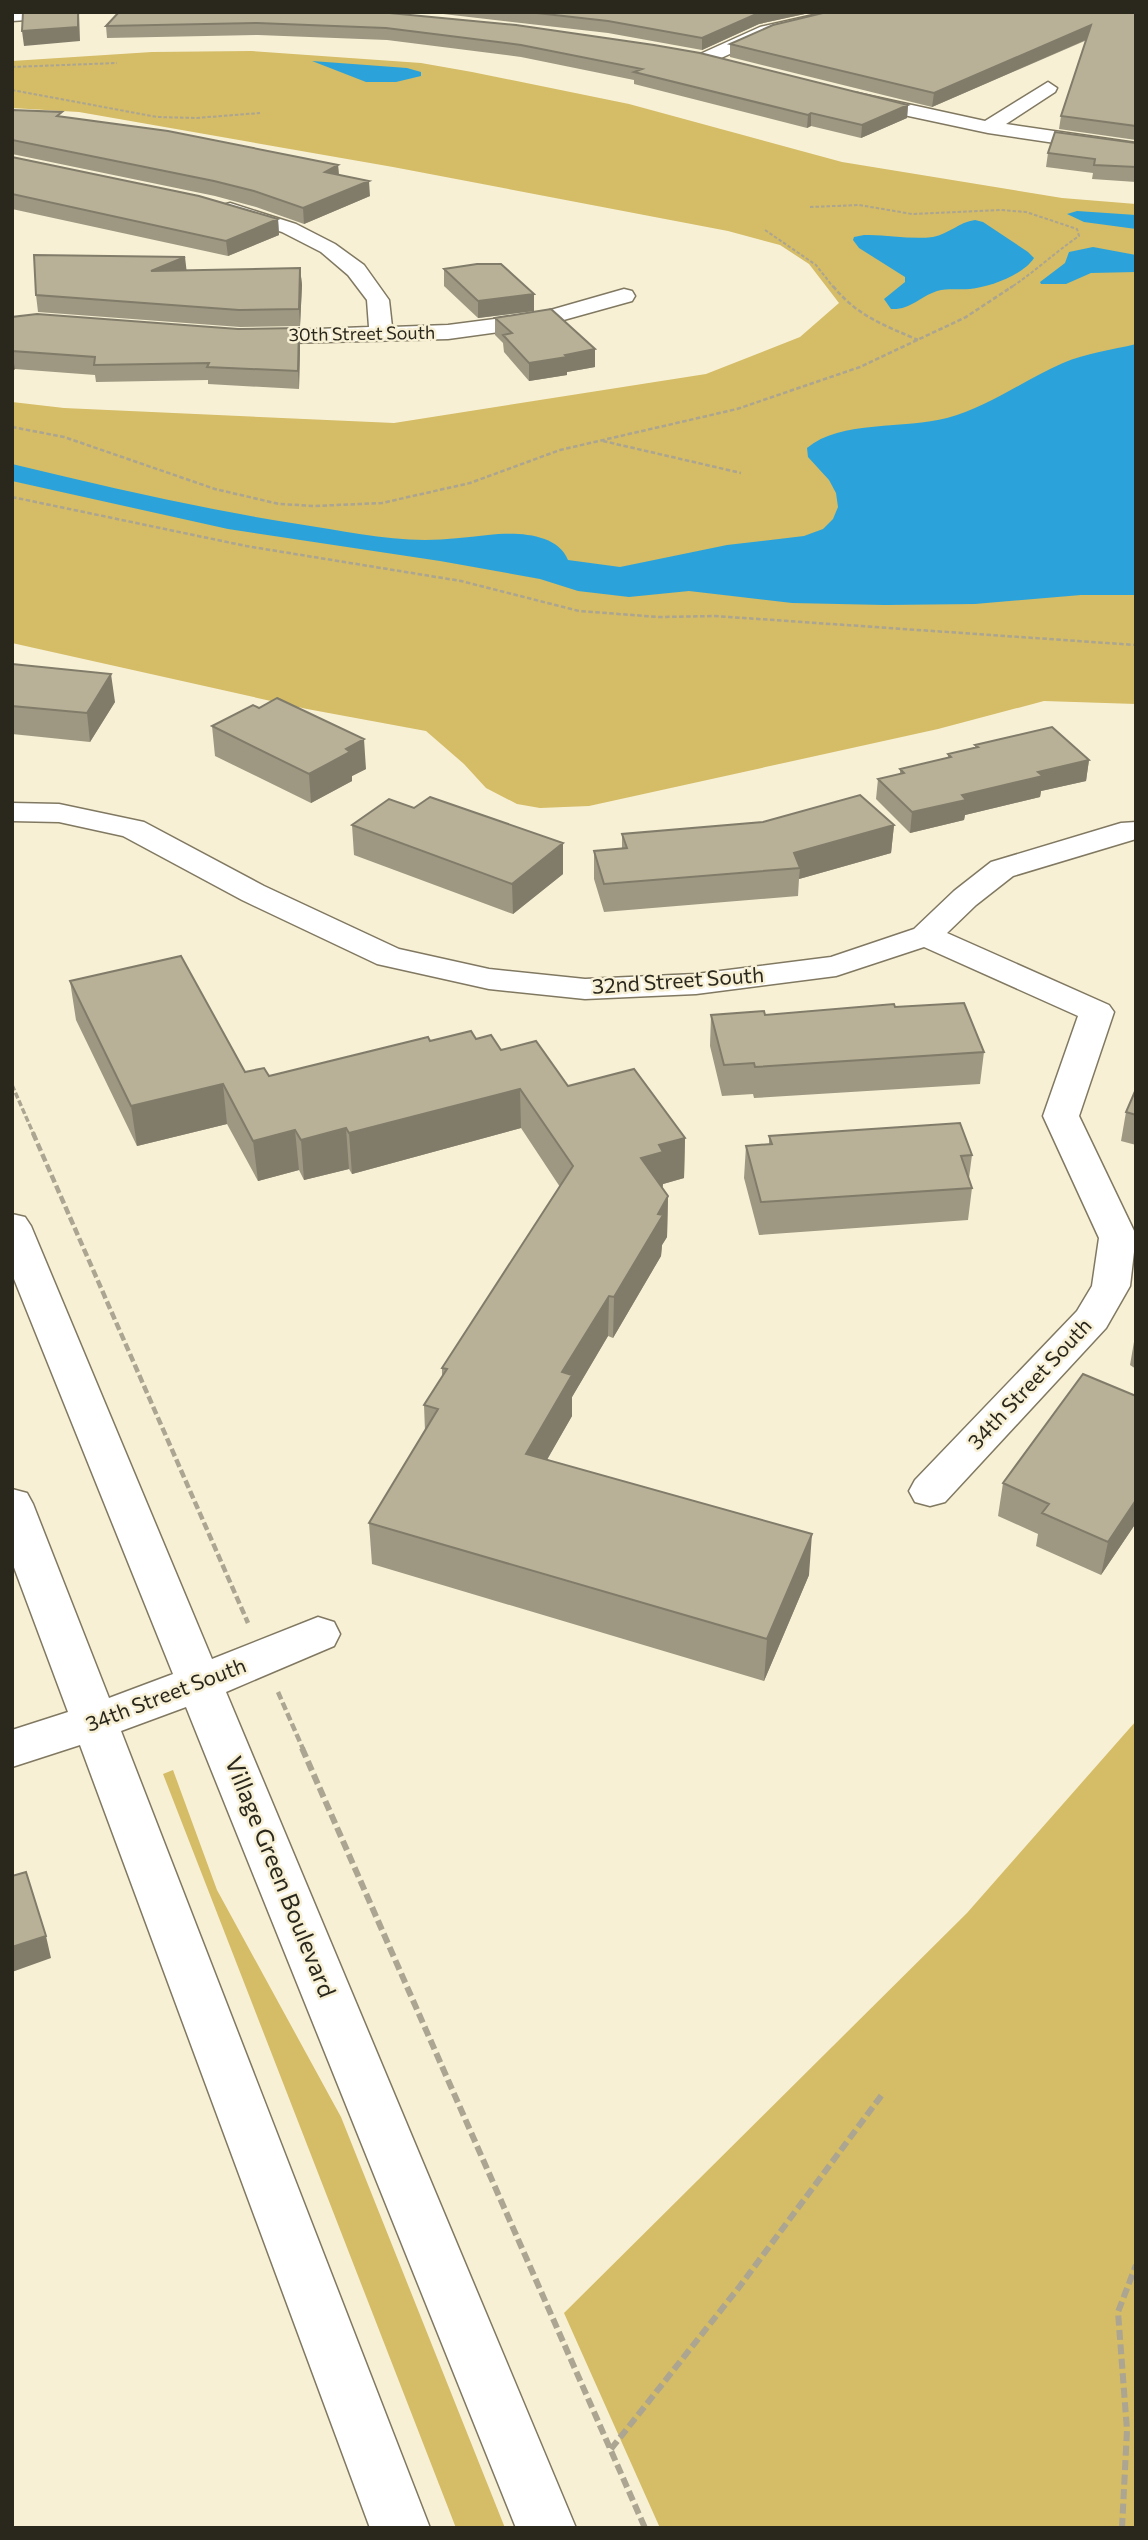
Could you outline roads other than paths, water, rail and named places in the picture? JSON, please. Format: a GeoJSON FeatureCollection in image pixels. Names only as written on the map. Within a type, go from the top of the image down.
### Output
{"type":"FeatureCollection","features":[{"type":"Feature","properties":{"kind":"street"},"geometry":{"type":"LineString","coordinates":[[12,16],[72,12]]}},
{"type":"Feature","properties":{"kind":"street"},"geometry":{"type":"LineString","coordinates":[[727,65],[697,58],[765,31],[851,12]]}},
{"type":"Feature","properties":{"kind":"street"},"geometry":{"type":"LineString","coordinates":[[988,127],[1048,88]]}},
{"type":"Feature","properties":{"kind":"street"},"geometry":{"type":"LineString","coordinates":[[839,94],[988,127],[1136,149]]}},
{"type":"Feature","properties":{"kind":"street"},"geometry":{"type":"LineString","coordinates":[[209,204],[260,216],[328,248],[356,270],[378,300],[381,335]]}},
{"type":"Feature","properties":{"kind":"street","name":"30th Street South"},"geometry":{"type":"LineString","coordinates":[[226,336],[448,332],[542,319],[624,296]]}},
{"type":"Feature","properties":{"kind":"street","name":"32nd Street South"},"geometry":{"type":"LineString","coordinates":[[12,812],[59,813],[133,829],[253,893],[389,957],[489,979],[585,989],[696,984],[836,966],[926,936],[965,898],[1002,869],[1134,834]]}},
{"type":"Feature","properties":{"kind":"street","name":"34th Street South"},"geometry":{"type":"LineString","coordinates":[[926,936],[1097,1012],[1061,1116],[1118,1238],[1111,1286],[1092,1319],[930,1491]]}},
{"type":"Feature","properties":{"kind":"street","name":"Village Green Boulevard"},"geometry":{"type":"LineString","coordinates":[[12,1226],[546,2528]]}},
{"type":"Feature","properties":{"kind":"street"},"geometry":{"type":"LineString","coordinates":[[12,1504],[400,2528]]}},
{"type":"Feature","properties":{"kind":"street","name":"34th Street South"},"geometry":{"type":"LineString","coordinates":[[12,1749],[94,1724],[201,1684],[318,1634]]}},
{"type":"Feature","properties":{"kind":"water"},"geometry":{"type":"Polygon","coordinates":[[[312,61],[407,68],[421,72],[421,76],[396,82],[366,82],[312,61]]]}},
{"type":"Feature","properties":{"kind":"water"},"geometry":{"type":"Polygon","coordinates":[[[1077,211],[1136,215],[1136,229],[1084,222],[1067,214],[1077,211]]]}},
{"type":"Feature","properties":{"kind":"water"},"geometry":{"type":"Polygon","coordinates":[[[975,220],[983,222],[1034,258],[1022,270],[996,283],[970,289],[937,291],[898,309],[891,309],[884,299],[905,282],[905,277],[859,248],[853,240],[854,237],[864,235],[933,237],[975,220]]]}},
{"type":"Feature","properties":{"kind":"water"},"geometry":{"type":"Polygon","coordinates":[[[1093,247],[1136,255],[1136,272],[1091,273],[1066,284],[1041,284],[1040,282],[1065,263],[1069,252],[1093,247]]]}},
{"type":"Feature","properties":{"kind":"water"},"geometry":{"type":"Polygon","coordinates":[[[1136,344],[1136,595],[1081,595],[975,604],[885,605],[792,603],[689,591],[629,597],[578,591],[540,579],[440,561],[228,529],[12,481],[12,464],[226,512],[409,540],[522,534],[555,544],[568,560],[620,567],[727,545],[804,536],[823,529],[833,519],[838,507],[836,493],[829,480],[808,457],[807,448],[821,439],[855,429],[947,418],[977,407],[1072,360],[1136,344]]]}}]}
